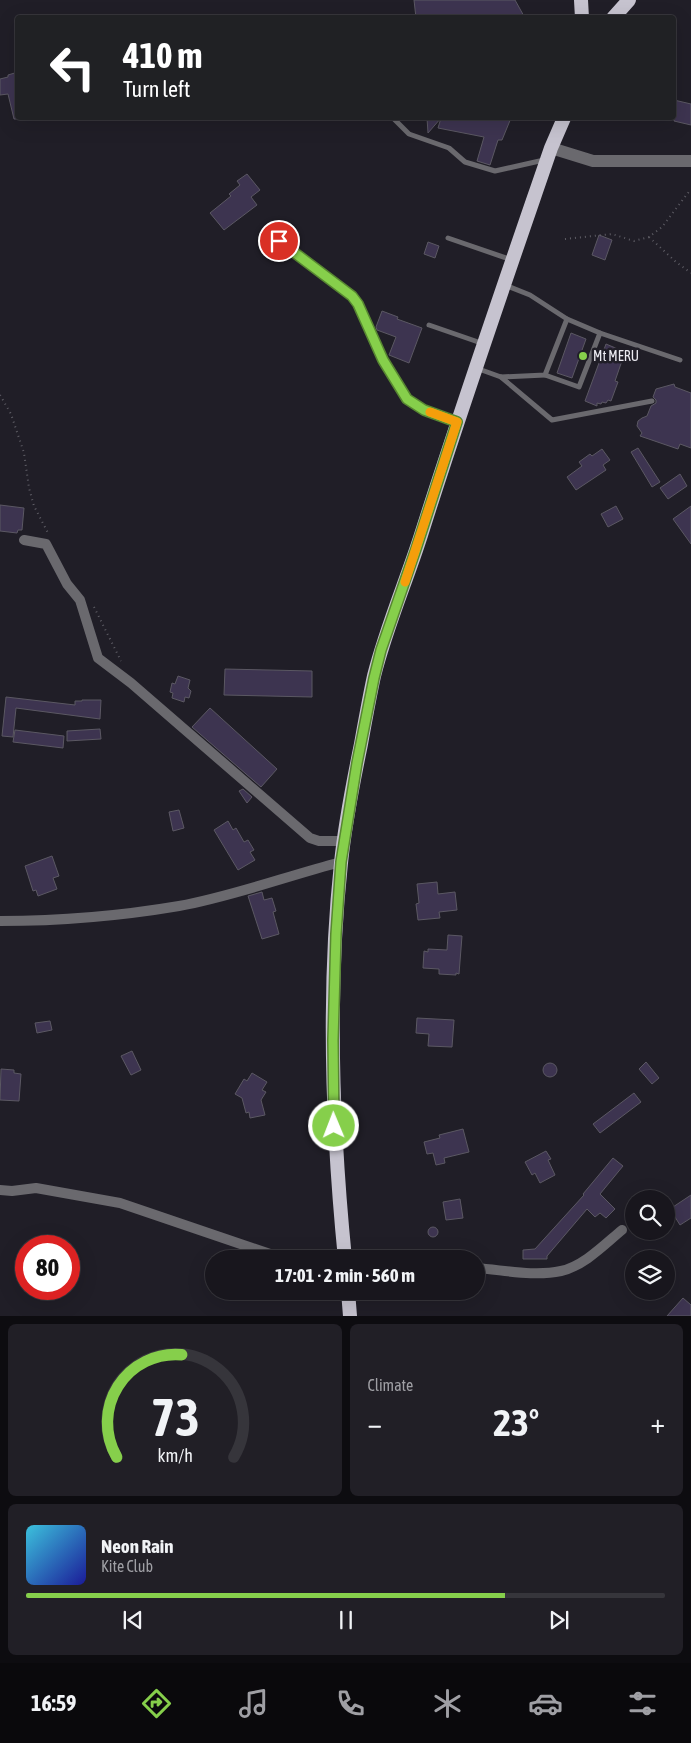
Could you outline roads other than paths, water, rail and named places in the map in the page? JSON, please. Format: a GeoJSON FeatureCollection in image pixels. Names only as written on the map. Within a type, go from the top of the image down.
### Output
{"type":"FeatureCollection","features":[{"type":"Feature","properties":{"kind":"highway"},"geometry":{"type":"LineString","coordinates":[[581,0],[582,15]]}},
{"type":"Feature","properties":{"kind":"highway"},"geometry":{"type":"LineString","coordinates":[[616,15],[629,0]]}},
{"type":"Feature","properties":{"kind":"highway"},"geometry":{"type":"LineString","coordinates":[[344,1250],[334,1126],[335,948],[341,862],[357,763],[376,669],[559,120]]}},
{"type":"Feature","properties":{"kind":"highway"},"geometry":{"type":"LineString","coordinates":[[551,148],[563,120]]}},
{"type":"Feature","properties":{"kind":"highway"},"geometry":{"type":"LineString","coordinates":[[349,1300],[350,1316]]}},
{"type":"Feature","properties":{"kind":"street"},"geometry":{"type":"LineString","coordinates":[[551,148],[593,161],[691,161]]}},
{"type":"Feature","properties":{"kind":"street"},"geometry":{"type":"LineString","coordinates":[[279,241],[352,296],[358,304],[383,360],[407,399],[424,410],[457,422]]}},
{"type":"Feature","properties":{"kind":"street"},"geometry":{"type":"LineString","coordinates":[[24,540],[46,544],[67,584],[80,600],[98,658],[131,683],[310,838],[319,841],[344,841]]}},
{"type":"Feature","properties":{"kind":"street"},"geometry":{"type":"LineString","coordinates":[[0,921],[67,919],[180,906],[341,862]]}},
{"type":"Feature","properties":{"kind":"street"},"geometry":{"type":"LineString","coordinates":[[0,1190],[12,1191],[36,1188],[120,1203],[258,1250]]}},
{"type":"Feature","properties":{"kind":"street"},"geometry":{"type":"LineString","coordinates":[[485,1269],[538,1273],[562,1270],[581,1262],[622,1230]]}},
{"type":"Feature","properties":{"kind":"lane"},"geometry":{"type":"LineString","coordinates":[[395,120],[409,134],[449,148],[465,162],[495,171],[551,148]]}},
{"type":"Feature","properties":{"kind":"lane"},"geometry":{"type":"LineString","coordinates":[[448,238],[513,260]]}},
{"type":"Feature","properties":{"kind":"lane"},"geometry":{"type":"LineString","coordinates":[[505,285],[530,295],[567,319],[600,333],[680,360]]}},
{"type":"Feature","properties":{"kind":"lane"},"geometry":{"type":"LineString","coordinates":[[546,375],[567,319]]}},
{"type":"Feature","properties":{"kind":"lane"},"geometry":{"type":"LineString","coordinates":[[429,326],[484,344]]}},
{"type":"Feature","properties":{"kind":"lane"},"geometry":{"type":"LineString","coordinates":[[476,368],[501,376],[546,375],[579,387],[600,333]]}},
{"type":"Feature","properties":{"kind":"lane"},"geometry":{"type":"LineString","coordinates":[[501,376],[552,420],[652,401]]}},
{"type":"Feature","properties":{"kind":"place","name":"Mt MERU"},"geometry":{"type":"Point","coordinates":[583,356]}}]}
